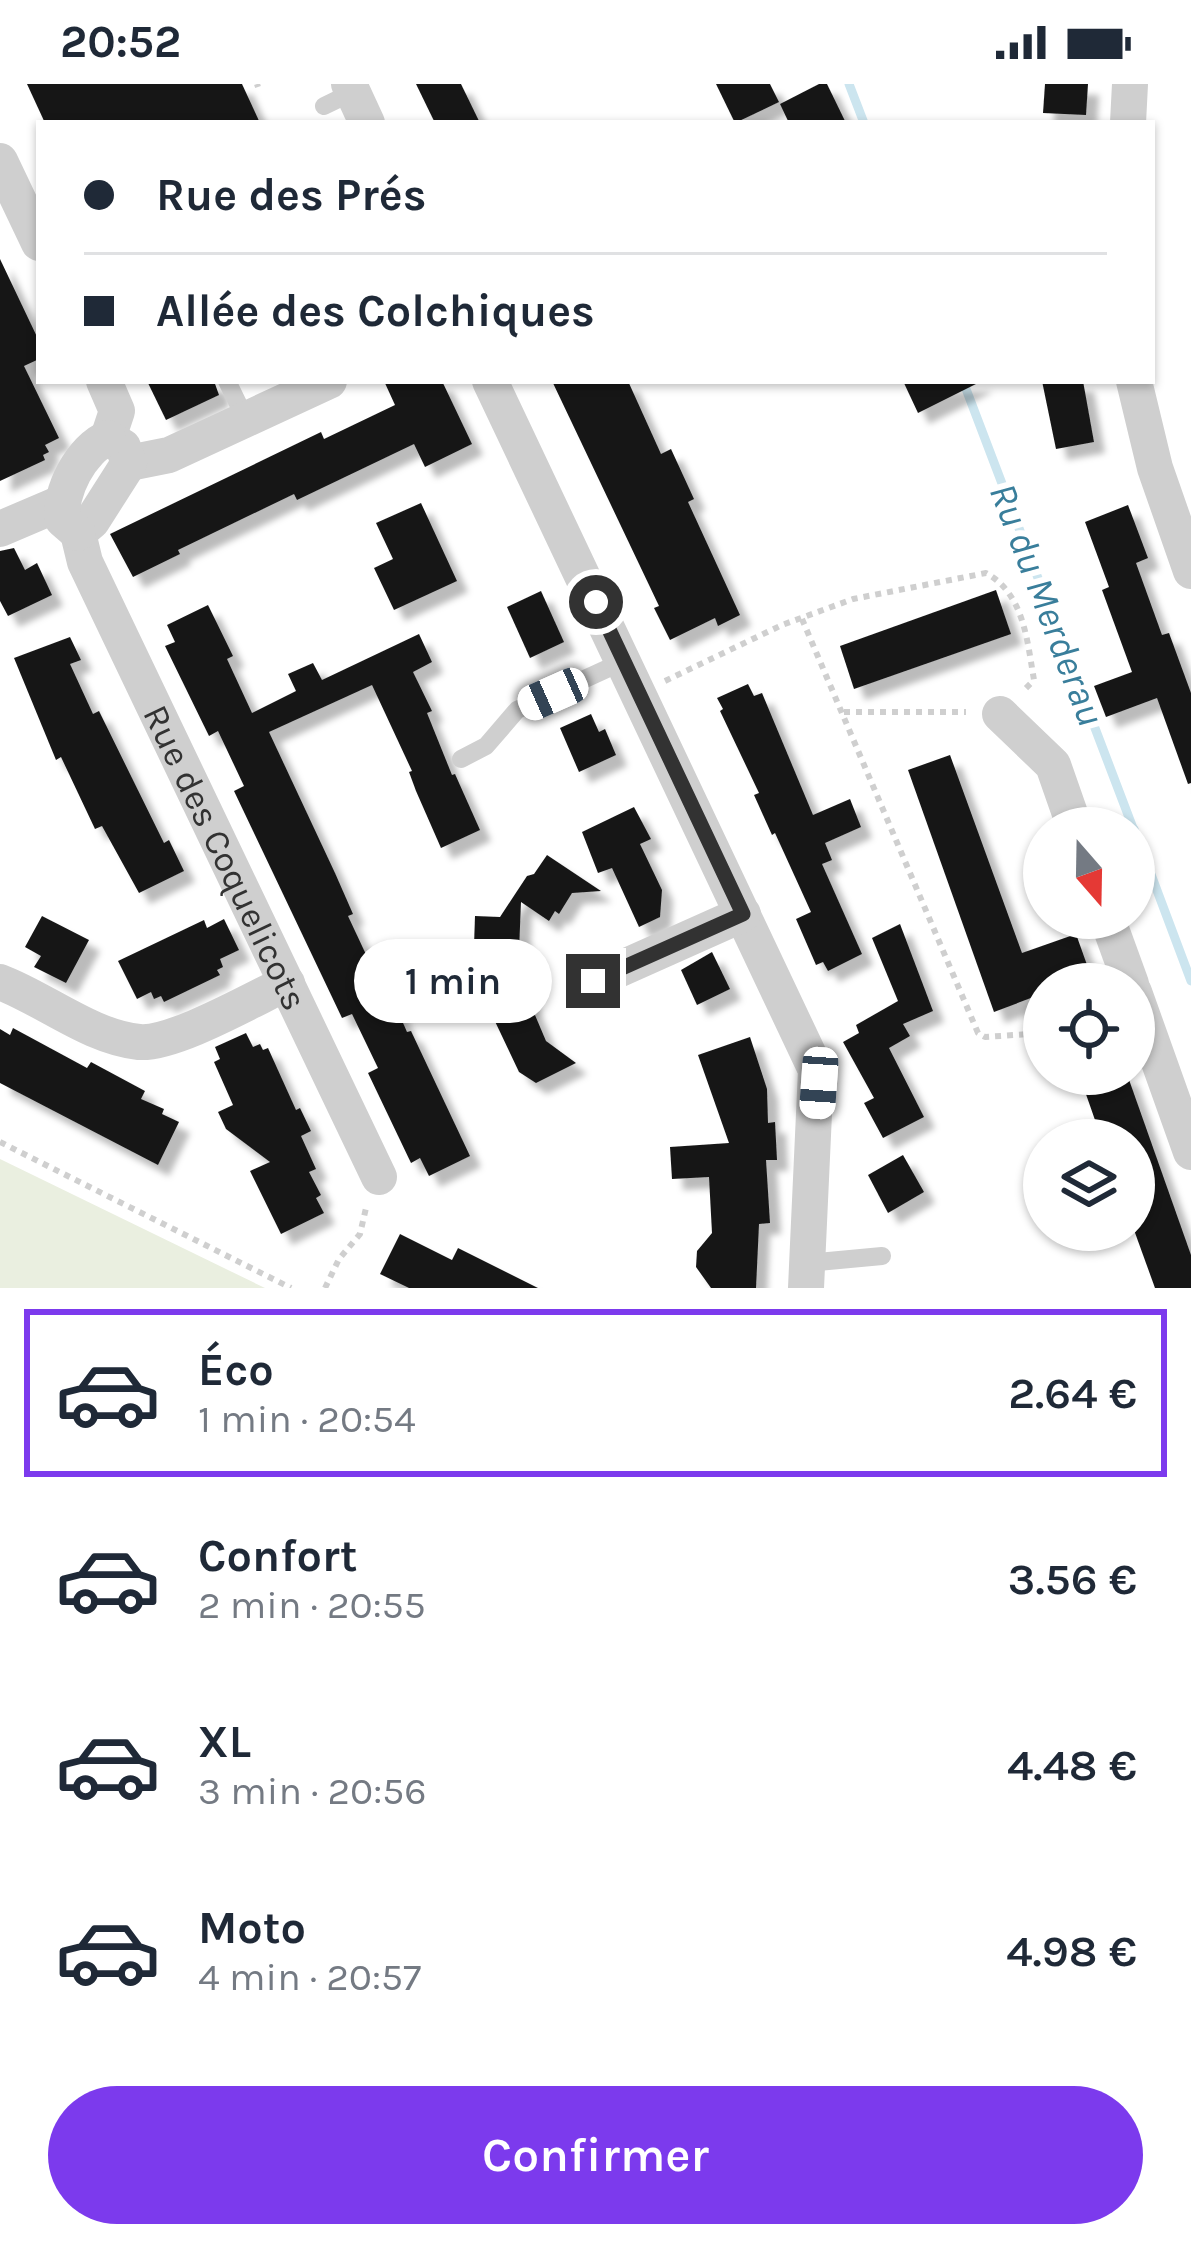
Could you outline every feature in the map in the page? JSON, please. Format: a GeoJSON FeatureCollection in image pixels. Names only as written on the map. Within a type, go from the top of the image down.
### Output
{"type":"FeatureCollection","features":[{"type":"Feature","properties":{"kind":"street"},"geometry":{"type":"LineString","coordinates":[[1128,120],[1130,84]]}},
{"type":"Feature","properties":{"kind":"street"},"geometry":{"type":"LineString","coordinates":[[0,161],[36,237]]}},
{"type":"Feature","properties":{"kind":"street"},"geometry":{"type":"LineString","coordinates":[[0,529],[69,518],[92,521],[118,451],[117,411],[105,384]]}},
{"type":"Feature","properties":{"kind":"street"},"geometry":{"type":"LineString","coordinates":[[118,451],[169,455],[323,384]]}},
{"type":"Feature","properties":{"kind":"street"},"geometry":{"type":"LineString","coordinates":[[491,384],[809,1052],[819,1083],[807,1275]]}},
{"type":"Feature","properties":{"kind":"street"},"geometry":{"type":"LineString","coordinates":[[1135,384],[1156,468],[1191,571]]}},
{"type":"Feature","properties":{"kind":"street","name":"Rue des Coquelicots"},"geometry":{"type":"LineString","coordinates":[[69,518],[85,562],[379,1177]]}},
{"type":"Feature","properties":{"kind":"street"},"geometry":{"type":"LineString","coordinates":[[1000,714],[1053,765],[1068,807]]}},
{"type":"Feature","properties":{"kind":"street"},"geometry":{"type":"LineString","coordinates":[[593,981],[743,914]]}},
{"type":"Feature","properties":{"kind":"street"},"geometry":{"type":"LineString","coordinates":[[0,982],[98,1028],[144,1042],[170,1037],[287,983]]}},
{"type":"Feature","properties":{"kind":"street"},"geometry":{"type":"LineString","coordinates":[[1155,1052],[1191,1152]]}},
{"type":"Feature","properties":{"kind":"lane"},"geometry":{"type":"LineString","coordinates":[[228,384],[246,420]]}},
{"type":"Feature","properties":{"kind":"lane"},"geometry":{"type":"LineString","coordinates":[[461,759],[487,746],[517,710],[630,674]]}},
{"type":"Feature","properties":{"kind":"lane"},"geometry":{"type":"LineString","coordinates":[[807,1275],[882,1256]]}},
{"type":"Feature","properties":{"kind":"path"},"geometry":{"type":"LineString","coordinates":[[630,674],[658,676],[661,682],[853,599],[986,573],[1002,582],[1015,601],[1034,680],[1000,714],[844,712]]}},
{"type":"Feature","properties":{"kind":"path"},"geometry":{"type":"LineString","coordinates":[[802,619],[978,1033],[985,1037],[1023,1035]]}},
{"type":"Feature","properties":{"kind":"path"},"geometry":{"type":"LineString","coordinates":[[0,1142],[291,1288]]}},
{"type":"Feature","properties":{"kind":"path"},"geometry":{"type":"LineString","coordinates":[[325,1288],[339,1259],[360,1234],[379,1177]]}},
{"type":"Feature","properties":{"kind":"shaded area"},"geometry":{"type":"Polygon","coordinates":[[[0,1159],[265,1288],[0,1288],[0,1159]]]}},
{"type":"Feature","properties":{"kind":"building"},"geometry":{"type":"Polygon","coordinates":[[[27,84],[242,84],[259,120],[44,120],[27,84]]]}},
{"type":"Feature","properties":{"kind":"building"},"geometry":{"type":"Polygon","coordinates":[[[416,84],[461,84],[479,120],[434,120],[416,84]]]}},
{"type":"Feature","properties":{"kind":"building"},"geometry":{"type":"Polygon","coordinates":[[[716,84],[770,84],[779,102],[734,120],[716,84]]]}},
{"type":"Feature","properties":{"kind":"building"},"geometry":{"type":"Polygon","coordinates":[[[827,84],[845,120],[788,120],[780,104],[827,84]]]}},
{"type":"Feature","properties":{"kind":"building"},"geometry":{"type":"Polygon","coordinates":[[[1045,84],[1088,84],[1086,115],[1043,113],[1045,84]]]}},
{"type":"Feature","properties":{"kind":"building"},"geometry":{"type":"Polygon","coordinates":[[[0,259],[36,335],[36,360],[24,366],[59,438],[45,445],[49,452],[43,455],[45,460],[0,481],[0,259]]]}},
{"type":"Feature","properties":{"kind":"building"},"geometry":{"type":"Polygon","coordinates":[[[148,384],[215,384],[219,395],[166,420],[148,384]]]}},
{"type":"Feature","properties":{"kind":"building"},"geometry":{"type":"Polygon","coordinates":[[[385,384],[443,384],[472,444],[425,467],[414,444],[297,500],[294,494],[133,577],[110,534],[321,432],[324,439],[395,405],[385,384]]]}},
{"type":"Feature","properties":{"kind":"building"},"geometry":{"type":"Polygon","coordinates":[[[553,384],[629,384],[661,454],[671,449],[694,499],[688,502],[740,615],[718,626],[715,618],[670,640],[654,608],[659,606],[553,384]]]}},
{"type":"Feature","properties":{"kind":"building"},"geometry":{"type":"Polygon","coordinates":[[[904,384],[976,384],[918,413],[904,384]]]}},
{"type":"Feature","properties":{"kind":"building"},"geometry":{"type":"Polygon","coordinates":[[[1043,384],[1084,384],[1094,442],[1056,449],[1043,384]]]}},
{"type":"Feature","properties":{"kind":"building"},"geometry":{"type":"Polygon","coordinates":[[[421,503],[457,581],[394,610],[374,568],[393,559],[376,523],[421,503]]]}},
{"type":"Feature","properties":{"kind":"building"},"geometry":{"type":"Polygon","coordinates":[[[1128,505],[1148,558],[1136,563],[1162,635],[1169,633],[1191,693],[1188,784],[1157,698],[1106,717],[1094,686],[1132,672],[1102,590],[1109,587],[1085,522],[1128,505]]]}},
{"type":"Feature","properties":{"kind":"building"},"geometry":{"type":"Polygon","coordinates":[[[14,548],[25,570],[37,563],[52,595],[8,616],[0,601],[0,551],[14,548]]]}},
{"type":"Feature","properties":{"kind":"building"},"geometry":{"type":"Polygon","coordinates":[[[996,590],[1011,634],[854,689],[840,646],[996,590]]]}},
{"type":"Feature","properties":{"kind":"building"},"geometry":{"type":"Polygon","coordinates":[[[541,591],[564,642],[530,658],[507,607],[541,591]]]}},
{"type":"Feature","properties":{"kind":"building"},"geometry":{"type":"Polygon","coordinates":[[[208,605],[233,656],[227,659],[252,713],[296,691],[288,674],[313,663],[322,680],[419,634],[432,662],[413,672],[432,711],[427,713],[452,775],[480,830],[441,848],[372,685],[269,732],[385,995],[390,993],[407,1032],[411,1031],[470,1156],[429,1176],[420,1158],[411,1163],[368,1073],[378,1068],[352,1014],[342,1018],[234,791],[244,786],[218,731],[209,736],[165,646],[175,642],[167,625],[208,605]]]}},
{"type":"Feature","properties":{"kind":"building"},"geometry":{"type":"Polygon","coordinates":[[[70,637],[81,660],[70,664],[93,714],[99,711],[164,843],[169,840],[184,871],[139,893],[102,826],[95,829],[61,757],[56,760],[14,658],[70,637]]]}},
{"type":"Feature","properties":{"kind":"building"},"geometry":{"type":"Polygon","coordinates":[[[748,684],[754,696],[762,693],[813,815],[850,799],[861,827],[825,843],[832,860],[822,864],[862,954],[828,971],[823,962],[816,965],[796,919],[811,912],[775,833],[772,835],[754,795],[759,793],[720,711],[717,698],[748,684]]]}},
{"type":"Feature","properties":{"kind":"building"},"geometry":{"type":"Polygon","coordinates":[[[591,714],[599,732],[605,729],[616,755],[579,772],[560,728],[591,714]]]}},
{"type":"Feature","properties":{"kind":"building"},"geometry":{"type":"Polygon","coordinates":[[[950,755],[1022,953],[1062,939],[1078,939],[1086,963],[1023,963],[1023,1001],[994,1012],[908,770],[950,755]]]}},
{"type":"Feature","properties":{"kind":"building"},"geometry":{"type":"Polygon","coordinates":[[[634,807],[651,839],[640,844],[662,890],[660,917],[639,927],[612,868],[598,873],[582,832],[634,807]]]}},
{"type":"Feature","properties":{"kind":"building"},"geometry":{"type":"Polygon","coordinates":[[[547,855],[601,891],[572,893],[549,921],[521,902],[518,975],[546,1041],[576,1063],[536,1083],[519,1072],[473,975],[475,916],[500,917],[547,855]]]}},
{"type":"Feature","properties":{"kind":"building"},"geometry":{"type":"Polygon","coordinates":[[[42,916],[89,940],[66,983],[34,967],[41,956],[25,947],[42,916]]]}},
{"type":"Feature","properties":{"kind":"building"},"geometry":{"type":"Polygon","coordinates":[[[224,919],[239,950],[220,959],[220,975],[164,1002],[161,996],[154,999],[151,992],[137,999],[118,961],[204,920],[207,928],[224,919]]]}},
{"type":"Feature","properties":{"kind":"building"},"geometry":{"type":"Polygon","coordinates":[[[900,924],[933,1011],[903,1024],[910,1036],[889,1048],[924,1117],[883,1138],[864,1103],[874,1098],[843,1042],[859,1033],[856,1025],[898,1001],[872,938],[900,924]]]}},
{"type":"Feature","properties":{"kind":"building"},"geometry":{"type":"Polygon","coordinates":[[[712,952],[730,989],[697,1005],[681,970],[712,952]]]}},
{"type":"Feature","properties":{"kind":"building"},"geometry":{"type":"Polygon","coordinates":[[[13,1028],[87,1068],[91,1062],[145,1091],[141,1099],[179,1122],[158,1165],[0,1083],[0,1029],[10,1035],[13,1028]]]}},
{"type":"Feature","properties":{"kind":"building"},"geometry":{"type":"Polygon","coordinates":[[[246,1033],[253,1047],[268,1048],[296,1110],[300,1108],[311,1131],[301,1136],[316,1169],[309,1172],[324,1213],[281,1234],[250,1171],[270,1162],[226,1129],[218,1112],[233,1105],[214,1062],[220,1059],[215,1047],[246,1033]]]}},
{"type":"Feature","properties":{"kind":"building"},"geometry":{"type":"Polygon","coordinates":[[[750,1037],[767,1089],[768,1123],[775,1122],[777,1160],[766,1160],[770,1223],[759,1224],[756,1288],[711,1288],[696,1267],[697,1251],[712,1233],[709,1177],[672,1179],[670,1147],[729,1143],[698,1055],[750,1037]]]}},
{"type":"Feature","properties":{"kind":"building"},"geometry":{"type":"Polygon","coordinates":[[[1086,1095],[1134,1095],[1143,1119],[1095,1119],[1086,1095]]]}},
{"type":"Feature","properties":{"kind":"building"},"geometry":{"type":"Polygon","coordinates":[[[1155,1153],[1191,1255],[1191,1288],[1155,1288],[1142,1251],[1155,1251],[1155,1153]]]}},
{"type":"Feature","properties":{"kind":"building"},"geometry":{"type":"Polygon","coordinates":[[[903,1155],[924,1192],[888,1213],[868,1175],[903,1155]]]}},
{"type":"Feature","properties":{"kind":"building"},"geometry":{"type":"Polygon","coordinates":[[[400,1234],[452,1260],[458,1248],[538,1288],[409,1288],[380,1274],[400,1234]]]}},
{"type":"Feature","properties":{"kind":"waterway","name":"Ru du Merderau"},"geometry":{"type":"LineString","coordinates":[[849,84],[863,120]]}},
{"type":"Feature","properties":{"kind":"waterway","name":"Ru du Merderau"},"geometry":{"type":"LineString","coordinates":[[964,384],[1125,807]]}},
{"type":"Feature","properties":{"kind":"waterway","name":"Ru du Merderau"},"geometry":{"type":"LineString","coordinates":[[1155,885],[1191,981]]}},
{"type":"Feature","properties":{"kind":"route"},"geometry":{"type":"LineString","coordinates":[[593,981],[743,914],[596,602]]}}]}
